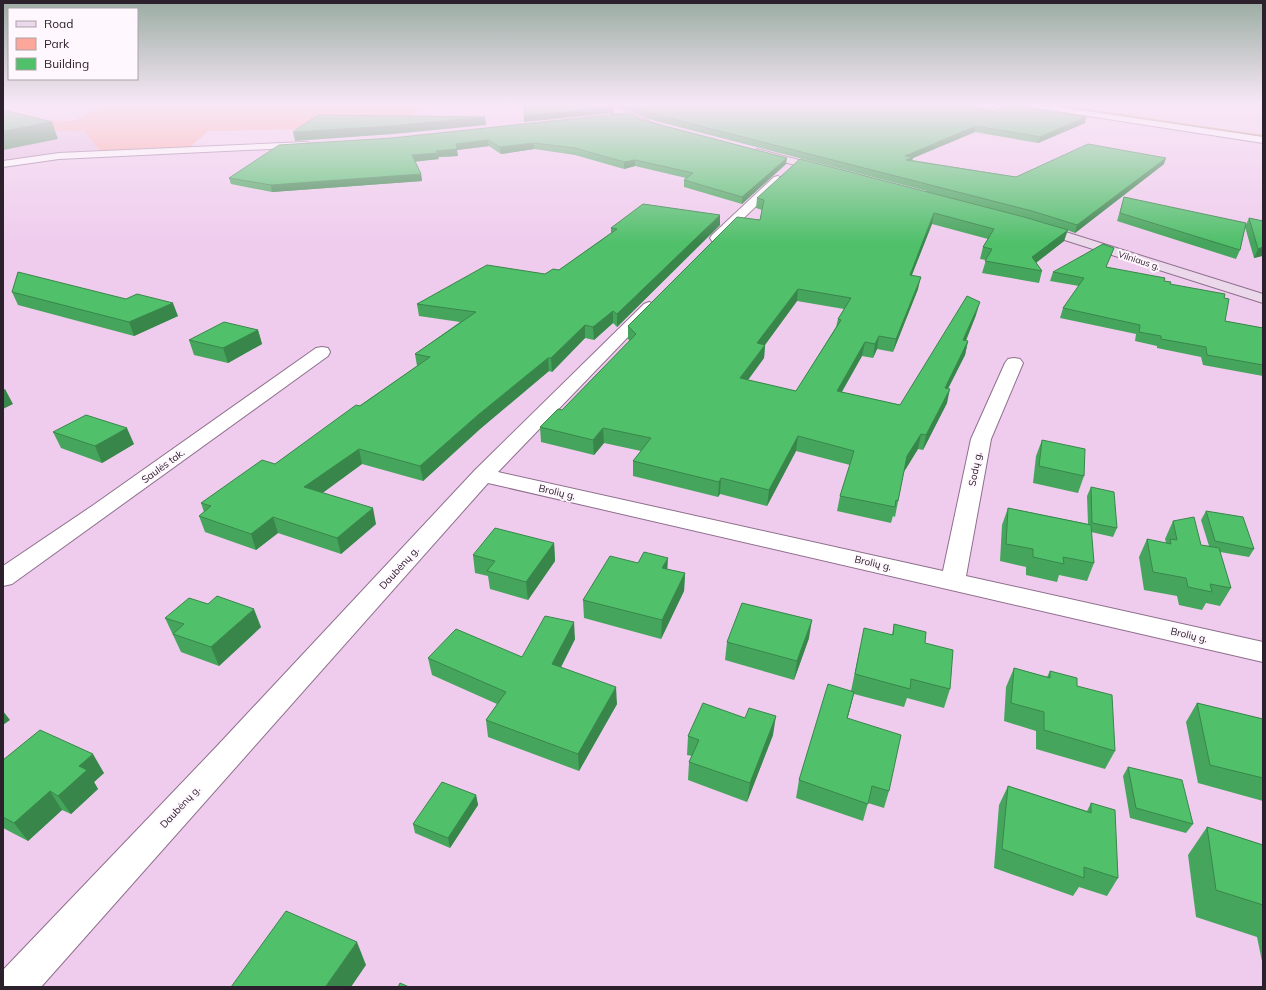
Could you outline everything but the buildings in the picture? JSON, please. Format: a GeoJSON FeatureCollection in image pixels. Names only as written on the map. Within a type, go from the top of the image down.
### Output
{"type":"FeatureCollection","features":[{"type":"Feature","properties":{"kind":"main road"},"geometry":{"type":"LineString","coordinates":[[748,150],[834,172]]}},
{"type":"Feature","properties":{"kind":"main road","name":"Vilniaus g."},"geometry":{"type":"LineString","coordinates":[[1026,223],[1263,299]]}},
{"type":"Feature","properties":{"kind":"street"},"geometry":{"type":"LineString","coordinates":[[3,164],[59,156],[204,149]]}},
{"type":"Feature","properties":{"kind":"street"},"geometry":{"type":"LineString","coordinates":[[703,252],[741,213],[797,162]]}},
{"type":"Feature","properties":{"kind":"street","name":"Daubėnų g."},"geometry":{"type":"LineString","coordinates":[[14,987],[230,754],[483,475],[664,291]]}},
{"type":"Feature","properties":{"kind":"street","name":"Saulės tak."},"geometry":{"type":"LineString","coordinates":[[3,578],[100,511],[322,352]]}},
{"type":"Feature","properties":{"kind":"street","name":"Sodų g."},"geometry":{"type":"LineString","coordinates":[[953,581],[981,439],[1014,363]]}},
{"type":"Feature","properties":{"kind":"street","name":"Brolių g."},"geometry":{"type":"LineString","coordinates":[[483,475],[1263,652]]}},
{"type":"Feature","properties":{"kind":"shaded area"},"geometry":{"type":"Polygon","coordinates":[[[3,149],[98,149],[101,153],[27,157],[3,163],[3,149]]]}},
{"type":"Feature","properties":{"kind":"green space"},"geometry":{"type":"Polygon","coordinates":[[[98,149],[188,149],[187,150],[101,153],[98,149]]]}}]}
